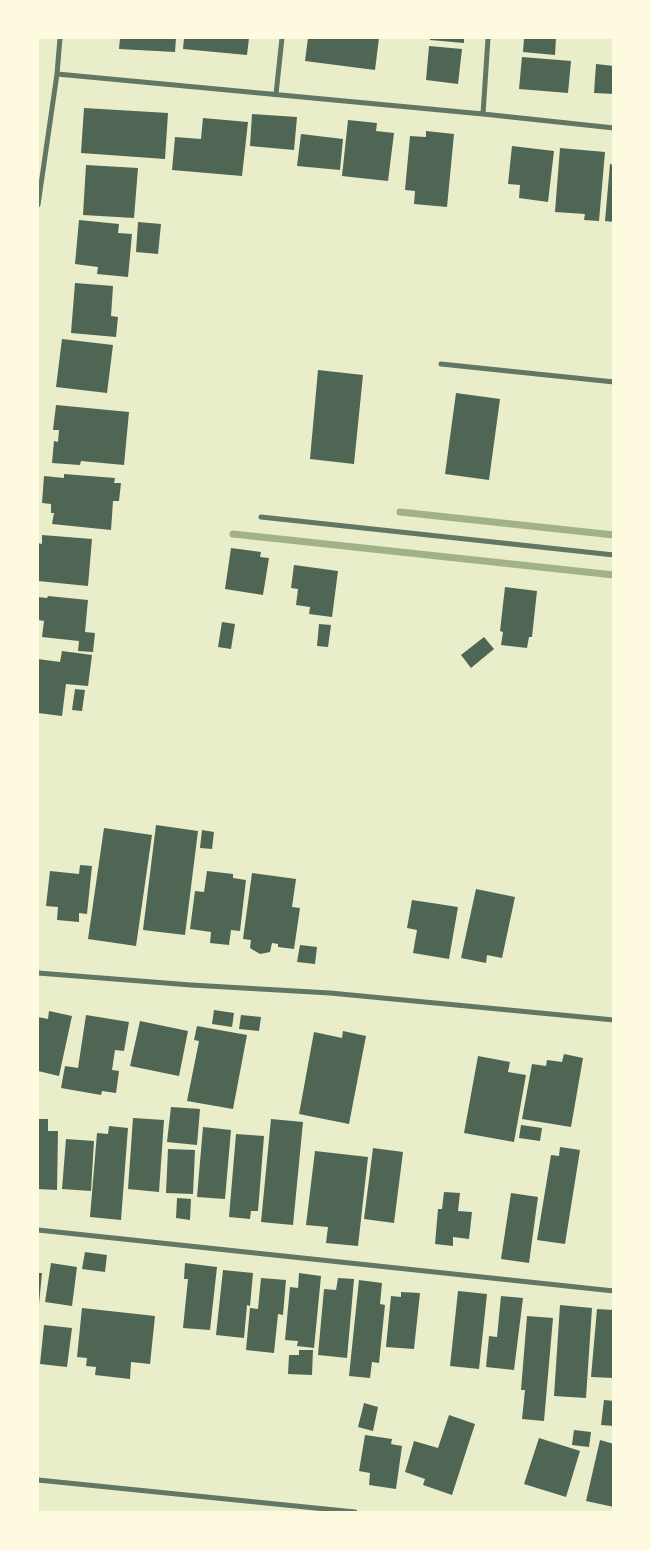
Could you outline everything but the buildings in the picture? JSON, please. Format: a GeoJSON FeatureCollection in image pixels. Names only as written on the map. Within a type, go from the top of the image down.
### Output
{"type":"FeatureCollection","features":[{"type":"Feature","properties":{"kind":"street"},"geometry":{"type":"LineString","coordinates":[[38,205],[57,74],[60,38]]}},
{"type":"Feature","properties":{"kind":"street"},"geometry":{"type":"LineString","coordinates":[[276,94],[282,38]]}},
{"type":"Feature","properties":{"kind":"street"},"geometry":{"type":"LineString","coordinates":[[483,114],[488,38]]}},
{"type":"Feature","properties":{"kind":"street"},"geometry":{"type":"LineString","coordinates":[[57,74],[614,128]]}},
{"type":"Feature","properties":{"kind":"street"},"geometry":{"type":"LineString","coordinates":[[441,364],[614,382]]}},
{"type":"Feature","properties":{"kind":"street"},"geometry":{"type":"LineString","coordinates":[[261,517],[614,555]]}},
{"type":"Feature","properties":{"kind":"street"},"geometry":{"type":"LineString","coordinates":[[38,973],[191,985],[330,993],[614,1020]]}},
{"type":"Feature","properties":{"kind":"street"},"geometry":{"type":"LineString","coordinates":[[38,1230],[614,1291]]}},
{"type":"Feature","properties":{"kind":"street"},"geometry":{"type":"LineString","coordinates":[[38,1480],[355,1512]]}},
{"type":"Feature","properties":{"kind":"waterway"},"geometry":{"type":"LineString","coordinates":[[400,512],[614,535]]}},
{"type":"Feature","properties":{"kind":"waterway"},"geometry":{"type":"LineString","coordinates":[[233,534],[614,575]]}}]}
